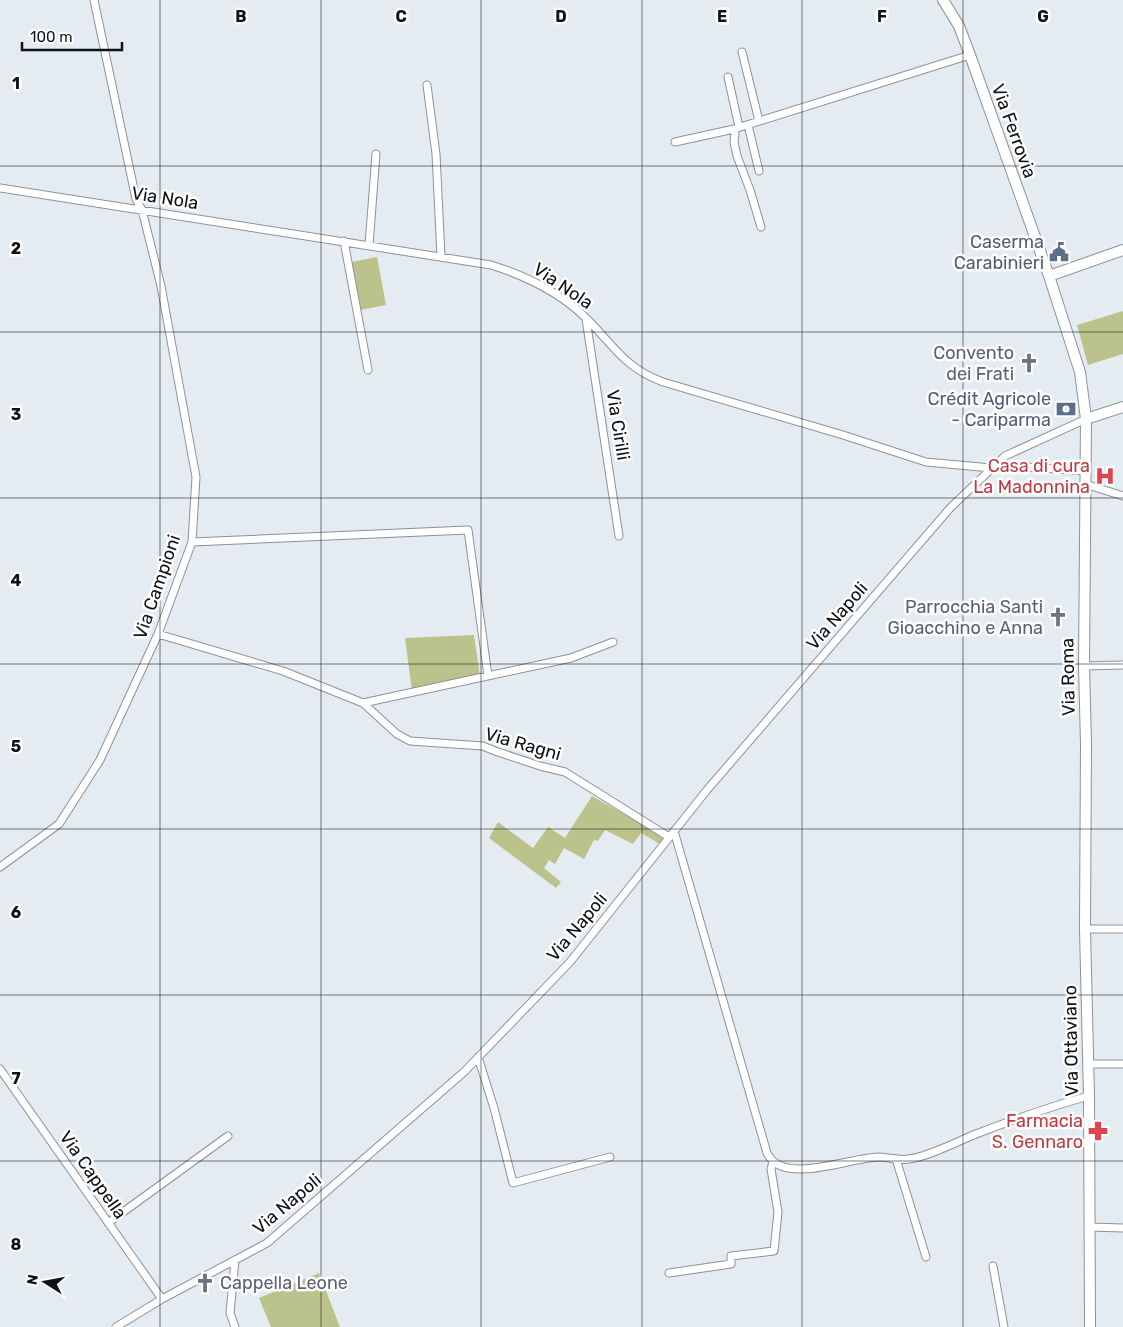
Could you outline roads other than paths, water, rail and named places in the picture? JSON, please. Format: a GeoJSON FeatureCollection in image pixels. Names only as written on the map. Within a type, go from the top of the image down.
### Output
{"type":"FeatureCollection","features":[{"type":"Feature","properties":{"kind":"main road","name":"Via Ferrovia"},"geometry":{"type":"LineString","coordinates":[[943,0],[958,26],[970,55],[1049,276],[1080,372],[1086,419]]}},
{"type":"Feature","properties":{"kind":"main road"},"geometry":{"type":"LineString","coordinates":[[1049,276],[1123,250]]}},
{"type":"Feature","properties":{"kind":"main road"},"geometry":{"type":"LineString","coordinates":[[1086,419],[1123,407]]}},
{"type":"Feature","properties":{"kind":"main road","name":"Via Roma"},"geometry":{"type":"LineString","coordinates":[[1085,874],[1086,419]]}},
{"type":"Feature","properties":{"kind":"main road","name":"Via Ottaviano"},"geometry":{"type":"LineString","coordinates":[[1085,874],[1089,1096],[1090,1327]]}},
{"type":"Feature","properties":{"kind":"street","name":"Via Campioni"},"geometry":{"type":"LineString","coordinates":[[0,867],[59,824],[100,760],[158,634],[192,542],[196,477],[161,286],[142,210],[136,199],[94,0]]}},
{"type":"Feature","properties":{"kind":"street"},"geometry":{"type":"LineString","coordinates":[[742,52],[759,121]]}},
{"type":"Feature","properties":{"kind":"street"},"geometry":{"type":"LineString","coordinates":[[675,142],[748,125],[970,55]]}},
{"type":"Feature","properties":{"kind":"street"},"geometry":{"type":"LineString","coordinates":[[728,78],[737,128],[734,142],[760,228]]}},
{"type":"Feature","properties":{"kind":"street"},"geometry":{"type":"LineString","coordinates":[[427,85],[436,154],[441,256]]}},
{"type":"Feature","properties":{"kind":"street"},"geometry":{"type":"LineString","coordinates":[[748,125],[759,171]]}},
{"type":"Feature","properties":{"kind":"street"},"geometry":{"type":"LineString","coordinates":[[369,245],[376,154]]}},
{"type":"Feature","properties":{"kind":"street","name":"Via Nola"},"geometry":{"type":"LineString","coordinates":[[0,188],[491,265],[511,271],[552,292],[586,318],[627,362],[640,372],[651,377],[926,462],[991,468],[1012,466],[1085,471]]}},
{"type":"Feature","properties":{"kind":"street"},"geometry":{"type":"LineString","coordinates":[[344,241],[368,370]]}},
{"type":"Feature","properties":{"kind":"street","name":"Via Cirilli"},"geometry":{"type":"LineString","coordinates":[[586,318],[619,536]]}},
{"type":"Feature","properties":{"kind":"street","name":"Via Napoli"},"geometry":{"type":"LineString","coordinates":[[116,1327],[162,1299],[267,1243],[464,1072],[570,962],[714,782],[951,507],[1005,456],[1086,419]]}},
{"type":"Feature","properties":{"kind":"street"},"geometry":{"type":"LineString","coordinates":[[1085,484],[1123,496]]}},
{"type":"Feature","properties":{"kind":"street"},"geometry":{"type":"LineString","coordinates":[[192,542],[468,530],[488,676]]}},
{"type":"Feature","properties":{"kind":"street","name":"Via Ragni"},"geometry":{"type":"LineString","coordinates":[[158,634],[283,672],[363,703],[397,734],[410,741],[484,746],[540,766],[565,772],[669,837]]}},
{"type":"Feature","properties":{"kind":"street"},"geometry":{"type":"LineString","coordinates":[[363,703],[571,658],[613,642]]}},
{"type":"Feature","properties":{"kind":"street"},"geometry":{"type":"LineString","coordinates":[[1084,666],[1123,665]]}},
{"type":"Feature","properties":{"kind":"street"},"geometry":{"type":"LineString","coordinates":[[674,831],[768,1153],[773,1162],[787,1168],[810,1169],[849,1160],[879,1157],[908,1160],[999,1125],[1089,1096]]}},
{"type":"Feature","properties":{"kind":"street"},"geometry":{"type":"LineString","coordinates":[[1085,929],[1123,929]]}},
{"type":"Feature","properties":{"kind":"street"},"geometry":{"type":"LineString","coordinates":[[478,1057],[514,1183],[610,1156]]}},
{"type":"Feature","properties":{"kind":"street"},"geometry":{"type":"LineString","coordinates":[[1088,1064],[1123,1064]]}},
{"type":"Feature","properties":{"kind":"street","name":"Via Cappella"},"geometry":{"type":"LineString","coordinates":[[0,1070],[162,1299]]}},
{"type":"Feature","properties":{"kind":"street"},"geometry":{"type":"LineString","coordinates":[[108,1223],[228,1136]]}},
{"type":"Feature","properties":{"kind":"street"},"geometry":{"type":"LineString","coordinates":[[896,1159],[926,1257]]}},
{"type":"Feature","properties":{"kind":"street"},"geometry":{"type":"LineString","coordinates":[[669,1273],[731,1264],[732,1256],[774,1251],[778,1212],[771,1168],[773,1162]]}},
{"type":"Feature","properties":{"kind":"street"},"geometry":{"type":"LineString","coordinates":[[1090,1227],[1123,1228]]}},
{"type":"Feature","properties":{"kind":"street"},"geometry":{"type":"LineString","coordinates":[[235,1260],[230,1313],[235,1327]]}},
{"type":"Feature","properties":{"kind":"street"},"geometry":{"type":"LineString","coordinates":[[993,1266],[1004,1327]]}},
{"type":"Feature","properties":{"kind":"place","name":"Caserma Carabinieri"},"geometry":{"type":"Point","coordinates":[1059,252]}},
{"type":"Feature","properties":{"kind":"place","name":"Convento dei Frati"},"geometry":{"type":"Point","coordinates":[1029,363]}},
{"type":"Feature","properties":{"kind":"place","name":"Crédit Agricole - Cariparma"},"geometry":{"type":"Point","coordinates":[1066,409]}},
{"type":"Feature","properties":{"kind":"place","name":"Casa di cura La Madonnina"},"geometry":{"type":"Point","coordinates":[1105,476]}},
{"type":"Feature","properties":{"kind":"place","name":"Parrocchia Santi Gioacchino e Anna"},"geometry":{"type":"Point","coordinates":[1058,617]}},
{"type":"Feature","properties":{"kind":"place","name":"Farmacia S. Gennaro"},"geometry":{"type":"Point","coordinates":[1098,1131]}},
{"type":"Feature","properties":{"kind":"place","name":"Cappella Leone"},"geometry":{"type":"Point","coordinates":[205,1283]}}]}
